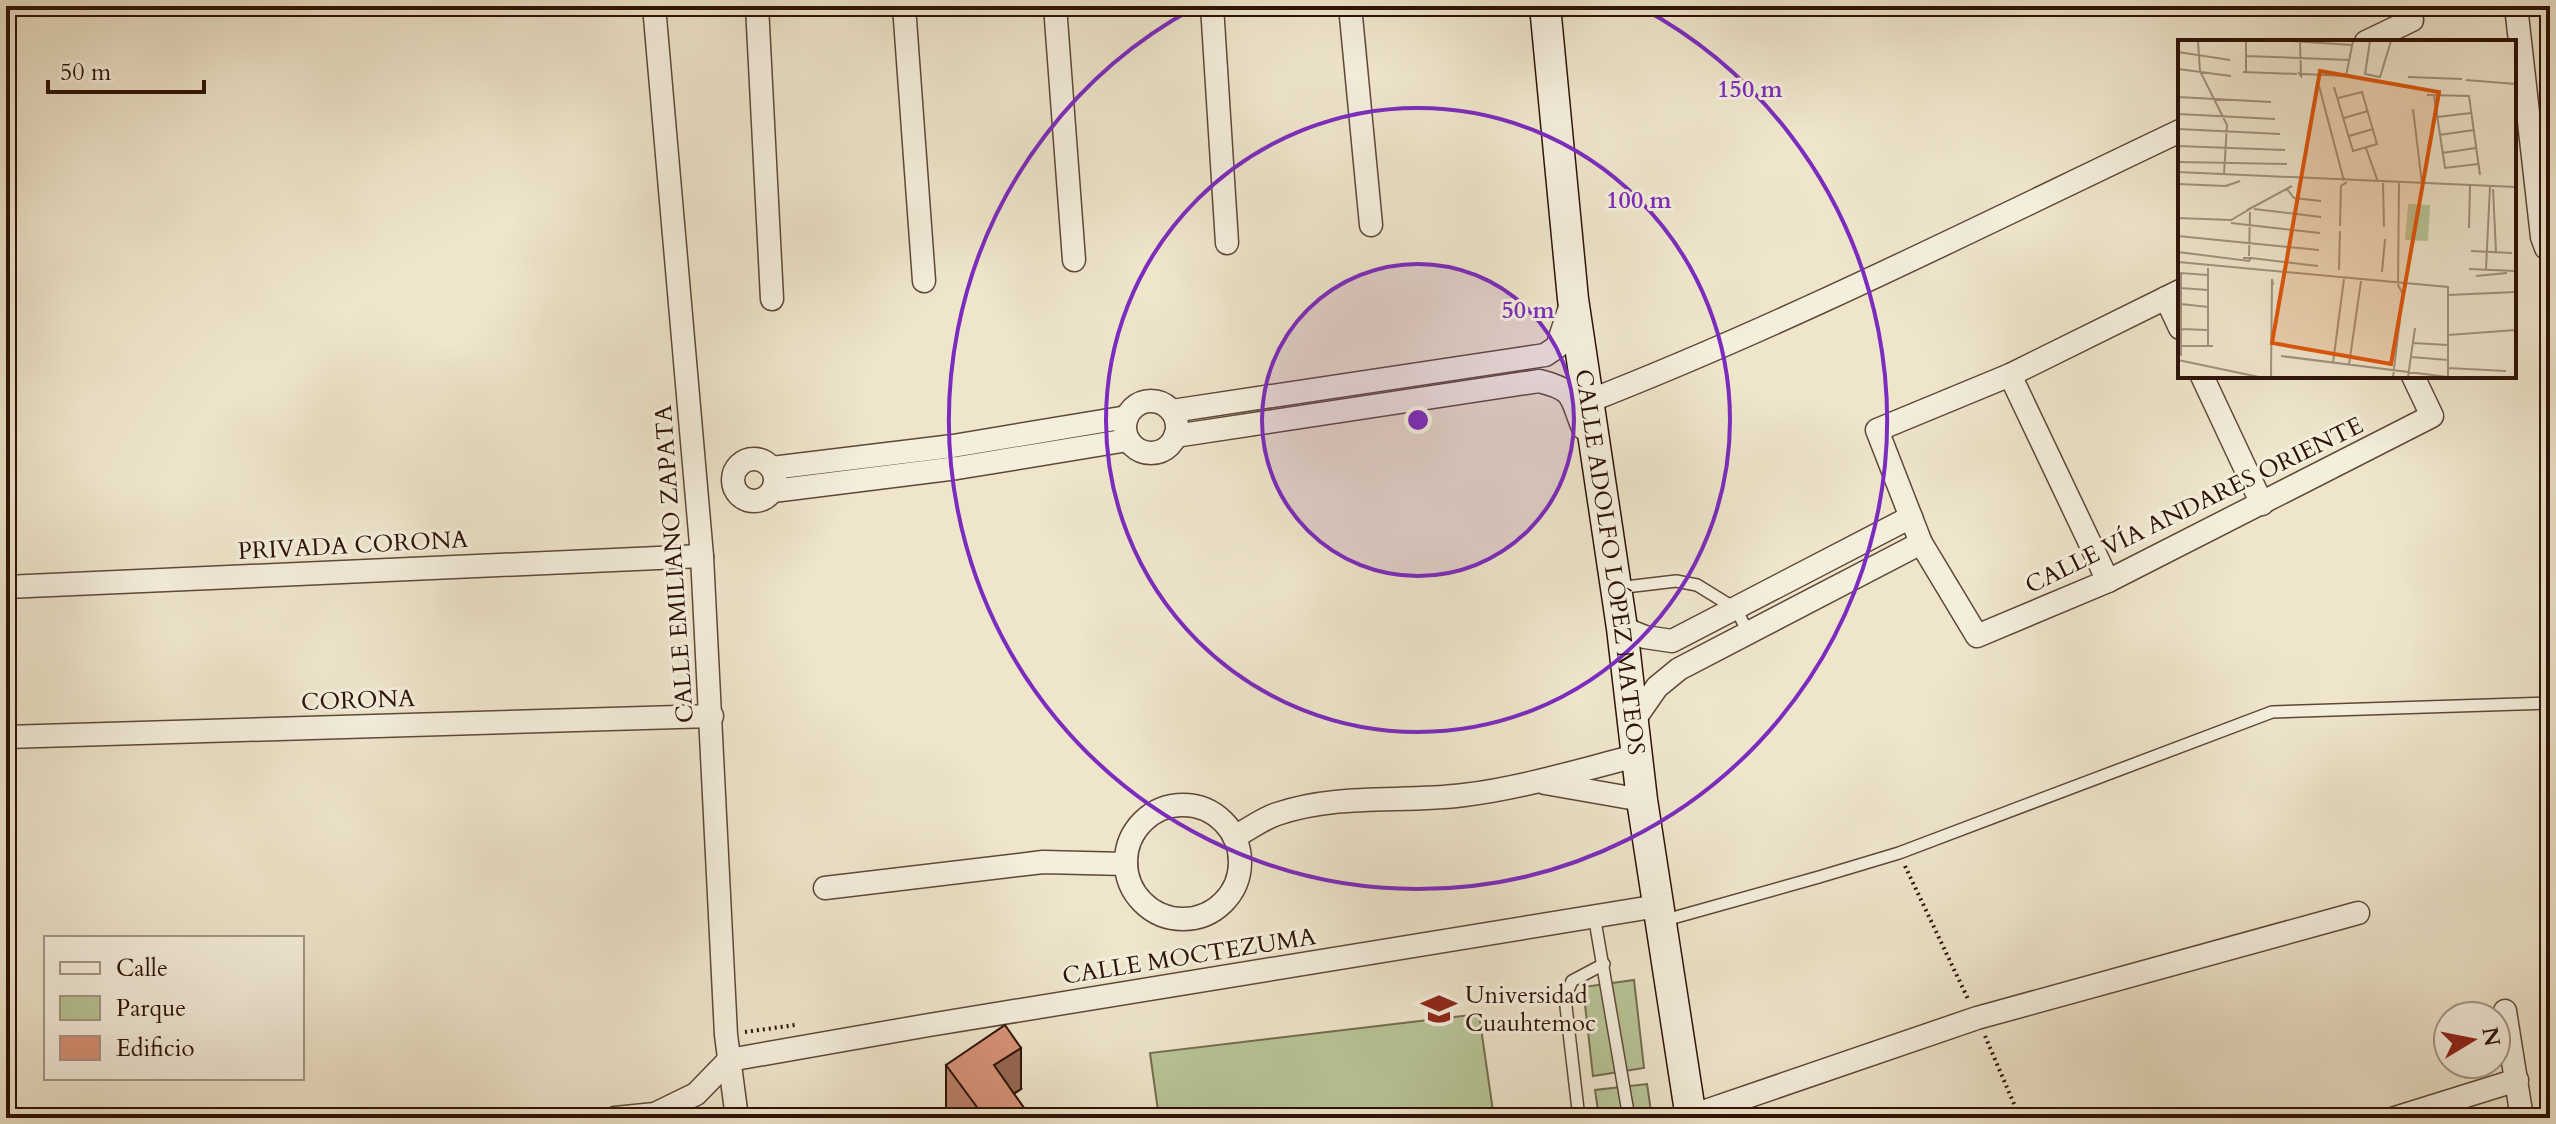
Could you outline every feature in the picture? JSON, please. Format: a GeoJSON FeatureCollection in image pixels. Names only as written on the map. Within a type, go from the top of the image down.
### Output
{"type":"FeatureCollection","features":[{"type":"Feature","properties":{"kind":"street","name":"CALLE EMILIANO ZAPATA"},"geometry":{"type":"LineString","coordinates":[[654,6],[702,556],[729,1060],[737,1118]]}},
{"type":"Feature","properties":{"kind":"street"},"geometry":{"type":"LineString","coordinates":[[757,6],[772,299]]}},
{"type":"Feature","properties":{"kind":"street"},"geometry":{"type":"LineString","coordinates":[[904,6],[924,281]]}},
{"type":"Feature","properties":{"kind":"street"},"geometry":{"type":"LineString","coordinates":[[1055,6],[1074,260]]}},
{"type":"Feature","properties":{"kind":"street"},"geometry":{"type":"LineString","coordinates":[[1212,6],[1227,243]]}},
{"type":"Feature","properties":{"kind":"street"},"geometry":{"type":"LineString","coordinates":[[1350,6],[1371,225]]}},
{"type":"Feature","properties":{"kind":"street","name":"CALLE ADOLFO LÓPEZ MATEOS"},"geometry":{"type":"LineString","coordinates":[[1545,6],[1573,299],[1622,628],[1642,800],[1691,1117]]}},
{"type":"Feature","properties":{"kind":"street"},"geometry":{"type":"LineString","coordinates":[[2516,6],[2542,237],[2550,250]]}},
{"type":"Feature","properties":{"kind":"street"},"geometry":{"type":"LineString","coordinates":[[2370,40],[2412,20]]}},
{"type":"Feature","properties":{"kind":"street"},"geometry":{"type":"LineString","coordinates":[[1589,401],[1797,315],[2178,132]]}},
{"type":"Feature","properties":{"kind":"street"},"geometry":{"type":"LineString","coordinates":[[1634,720],[1657,687],[1679,669],[1921,543],[1877,430],[2010,375],[2173,294],[2178,318]]}},
{"type":"Feature","properties":{"kind":"street"},"geometry":{"type":"LineString","coordinates":[[1172,411],[1545,355],[1557,347],[1573,299]]}},
{"type":"Feature","properties":{"kind":"street"},"geometry":{"type":"LineString","coordinates":[[2010,375],[2108,581]]}},
{"type":"Feature","properties":{"kind":"street"},"geometry":{"type":"LineString","coordinates":[[2203,378],[2262,504]]}},
{"type":"Feature","properties":{"kind":"street","name":"CALLE VÍA ANDARES ORIENTE"},"geometry":{"type":"LineString","coordinates":[[1921,543],[1977,636],[2108,581],[2432,416],[2414,378]]}},
{"type":"Feature","properties":{"kind":"street"},"geometry":{"type":"LineString","coordinates":[[1175,436],[1539,381],[1560,386],[1575,402],[1581,426],[1595,446]]}},
{"type":"Feature","properties":{"kind":"street"},"geometry":{"type":"LineString","coordinates":[[1340,386],[1343,411]]}},
{"type":"Feature","properties":{"kind":"street"},"geometry":{"type":"LineString","coordinates":[[1151,401],[1172,411],[1177,428],[1175,436],[1164,449],[1141,451],[1128,429],[1136,405],[1151,401]]}},
{"type":"Feature","properties":{"kind":"street"},"geometry":{"type":"LineString","coordinates":[[773,491],[776,480],[772,468],[761,459],[746,460],[735,469],[733,484],[740,496],[754,502],[761,501],[773,491],[1128,429]]}},
{"type":"Feature","properties":{"kind":"street"},"geometry":{"type":"LineString","coordinates":[[772,468],[955,457]]}},
{"type":"Feature","properties":{"kind":"street"},"geometry":{"type":"LineString","coordinates":[[1622,628],[1645,637],[1672,641],[1911,517]]}},
{"type":"Feature","properties":{"kind":"street","name":"PRIVADA CORONA"},"geometry":{"type":"LineString","coordinates":[[6,587],[702,556]]}},
{"type":"Feature","properties":{"kind":"street","name":"CORONA"},"geometry":{"type":"LineString","coordinates":[[6,737],[712,716]]}},
{"type":"Feature","properties":{"kind":"street"},"geometry":{"type":"LineString","coordinates":[[1234,837],[1275,815],[1323,802],[1437,799],[1480,793],[1636,756]]}},
{"type":"Feature","properties":{"kind":"street"},"geometry":{"type":"LineString","coordinates":[[1533,781],[1642,800]]}},
{"type":"Feature","properties":{"kind":"street"},"geometry":{"type":"LineString","coordinates":[[1189,805],[1208,810],[1223,822],[1234,837],[1240,855],[1239,873],[1233,890],[1222,904],[1207,915],[1189,919],[1171,918],[1154,912],[1140,899],[1130,882],[1126,864],[1129,844],[1138,827],[1152,814],[1170,806],[1189,805]]}},
{"type":"Feature","properties":{"kind":"street"},"geometry":{"type":"LineString","coordinates":[[825,888],[1043,862],[1126,864]]}},
{"type":"Feature","properties":{"kind":"street","name":"CALLE MOCTEZUMA"},"geometry":{"type":"LineString","coordinates":[[729,1060],[1594,915],[1660,913]]}},
{"type":"Feature","properties":{"kind":"street"},"geometry":{"type":"LineString","coordinates":[[1691,1117],[1977,1018],[2358,913]]}},
{"type":"Feature","properties":{"kind":"street"},"geometry":{"type":"LineString","coordinates":[[2512,1051],[2522,1118]]}},
{"type":"Feature","properties":{"kind":"street"},"geometry":{"type":"LineString","coordinates":[[615,1118],[660,1116],[696,1094],[729,1060]]}},
{"type":"Feature","properties":{"kind":"street"},"geometry":{"type":"LineString","coordinates":[[2395,1118],[2464,1108],[2517,1080]]}},
{"type":"Feature","properties":{"kind":"lane"},"geometry":{"type":"LineString","coordinates":[[1616,588],[1676,581],[1697,585],[1736,609],[1749,634]]}},
{"type":"Feature","properties":{"kind":"lane"},"geometry":{"type":"LineString","coordinates":[[1660,913],[1819,877],[1899,853],[2272,712],[2550,703]]}},
{"type":"Feature","properties":{"kind":"lane"},"geometry":{"type":"LineString","coordinates":[[1594,915],[1629,1118]]}},
{"type":"Feature","properties":{"kind":"lane"},"geometry":{"type":"LineString","coordinates":[[1579,1118],[1565,998],[1572,981],[1604,964]]}},
{"type":"Feature","properties":{"kind":"path"},"geometry":{"type":"LineString","coordinates":[[1899,853],[1977,1018],[2020,1118]]}},
{"type":"Feature","properties":{"kind":"green space"},"geometry":{"type":"Polygon","coordinates":[[[1634,980],[1644,1068],[1593,1076],[1583,987],[1634,980]]]}},
{"type":"Feature","properties":{"kind":"green space"},"geometry":{"type":"Polygon","coordinates":[[[1479,1014],[1494,1118],[1159,1118],[1150,1053],[1479,1014]]]}},
{"type":"Feature","properties":{"kind":"green space"},"geometry":{"type":"Polygon","coordinates":[[[1647,1084],[1652,1118],[1599,1118],[1595,1090],[1647,1084]]]}},
{"type":"Feature","properties":{"kind":"building"},"geometry":{"type":"Polygon","coordinates":[[[1005,1025],[1021,1048],[994,1065],[1031,1118],[985,1118],[946,1065],[1005,1025]]]}},
{"type":"Feature","properties":{"kind":"place","name":"Universidad Cuauhtemoc"},"geometry":{"type":"Point","coordinates":[1439,1009]}}]}
